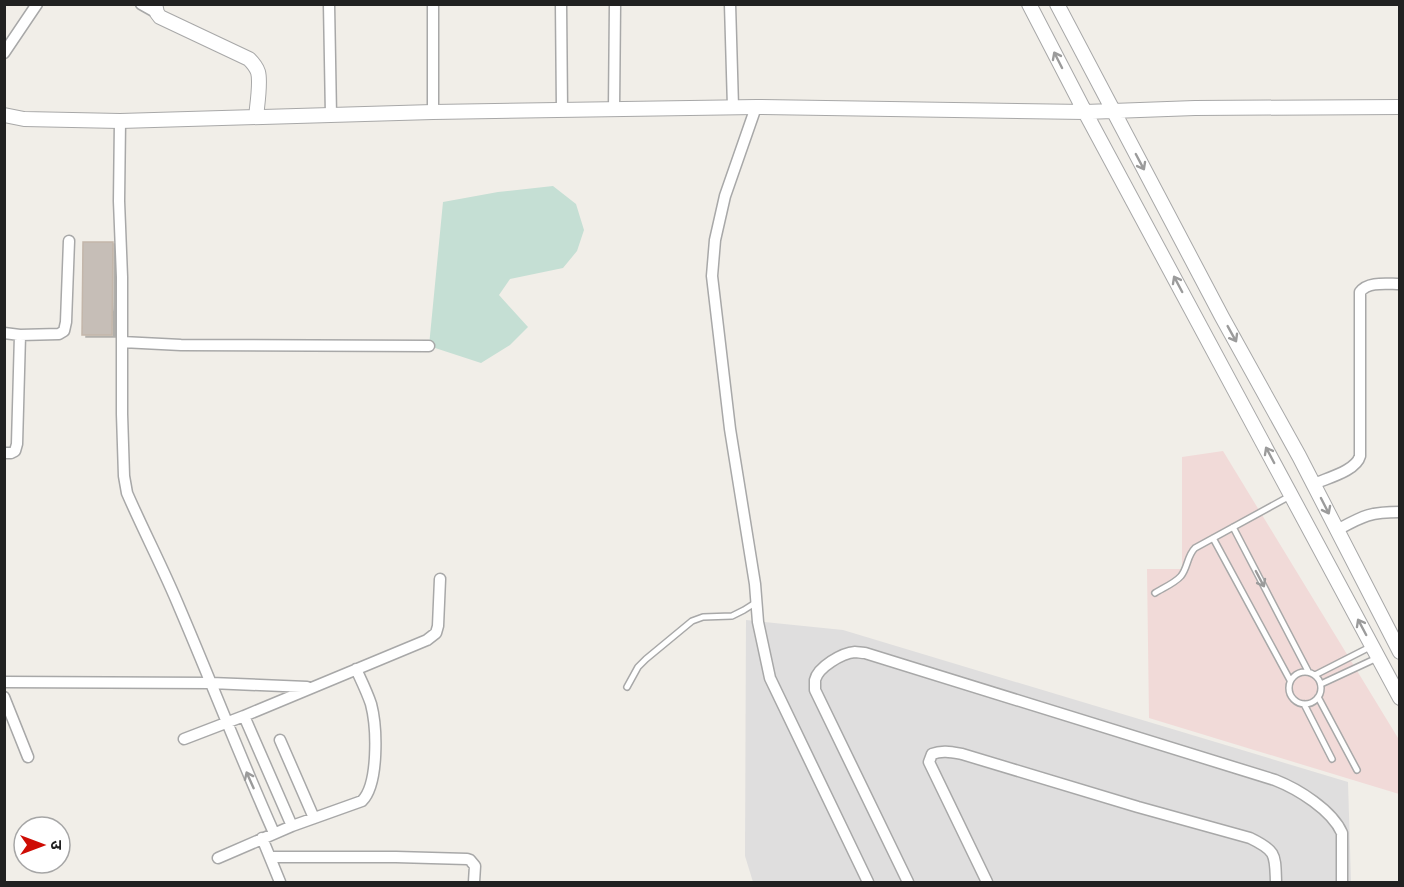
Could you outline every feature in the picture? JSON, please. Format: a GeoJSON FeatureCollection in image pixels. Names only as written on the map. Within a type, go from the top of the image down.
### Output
{"type":"FeatureCollection","features":[{"type":"Feature","properties":{"kind":"street"},"geometry":{"type":"LineString","coordinates":[[4,53],[38,4]]}},
{"type":"Feature","properties":{"kind":"street"},"geometry":{"type":"LineString","coordinates":[[141,4],[156,9],[160,17],[254,64],[258,70],[256,117]]}},
{"type":"Feature","properties":{"kind":"street"},"geometry":{"type":"LineString","coordinates":[[329,4],[331,116]]}},
{"type":"Feature","properties":{"kind":"street"},"geometry":{"type":"LineString","coordinates":[[433,4],[433,112]]}},
{"type":"Feature","properties":{"kind":"street"},"geometry":{"type":"LineString","coordinates":[[561,4],[562,110]]}},
{"type":"Feature","properties":{"kind":"street"},"geometry":{"type":"LineString","coordinates":[[614,109],[615,4]]}},
{"type":"Feature","properties":{"kind":"street"},"geometry":{"type":"LineString","coordinates":[[729,4],[733,108]]}},
{"type":"Feature","properties":{"kind":"street"},"geometry":{"type":"LineString","coordinates":[[1029,4],[1400,698]]}},
{"type":"Feature","properties":{"kind":"street"},"geometry":{"type":"LineString","coordinates":[[1057,4],[1222,317],[1314,484],[1400,652]]}},
{"type":"Feature","properties":{"kind":"street"},"geometry":{"type":"LineString","coordinates":[[4,115],[24,119],[120,121],[433,112],[756,107],[1085,112],[1195,108],[1400,106]]}},
{"type":"Feature","properties":{"kind":"street"},"geometry":{"type":"LineString","coordinates":[[756,107],[725,196],[715,240],[712,276],[730,429],[753,573],[758,622],[770,678],[868,882]]}},
{"type":"Feature","properties":{"kind":"street"},"geometry":{"type":"LineString","coordinates":[[120,121],[119,201],[124,476],[127,493],[179,607],[274,833]]}},
{"type":"Feature","properties":{"kind":"street"},"geometry":{"type":"LineString","coordinates":[[4,333],[59,334],[64,331],[69,242]]}},
{"type":"Feature","properties":{"kind":"street"},"geometry":{"type":"LineString","coordinates":[[1314,484],[1353,467],[1360,456],[1360,292],[1365,286],[1400,284]]}},
{"type":"Feature","properties":{"kind":"street"},"geometry":{"type":"LineString","coordinates":[[4,453],[15,451],[17,444],[20,335]]}},
{"type":"Feature","properties":{"kind":"street"},"geometry":{"type":"LineString","coordinates":[[122,342],[181,345],[429,346]]}},
{"type":"Feature","properties":{"kind":"street"},"geometry":{"type":"LineString","coordinates":[[1337,530],[1369,514],[1400,512]]}},
{"type":"Feature","properties":{"kind":"street"},"geometry":{"type":"LineString","coordinates":[[184,739],[427,640],[435,633],[440,618],[440,579]]}},
{"type":"Feature","properties":{"kind":"street"},"geometry":{"type":"LineString","coordinates":[[908,882],[815,690],[818,673],[826,665],[846,654],[865,653],[1121,731],[1291,786],[1306,796],[1339,826],[1342,833],[1342,882]]}},
{"type":"Feature","properties":{"kind":"street"},"geometry":{"type":"LineString","coordinates":[[218,858],[274,833],[362,801],[367,796],[373,774],[375,731],[370,701],[356,669]]}},
{"type":"Feature","properties":{"kind":"street"},"geometry":{"type":"LineString","coordinates":[[4,682],[211,683],[312,687]]}},
{"type":"Feature","properties":{"kind":"street"},"geometry":{"type":"LineString","coordinates":[[4,697],[28,757]]}},
{"type":"Feature","properties":{"kind":"street"},"geometry":{"type":"LineString","coordinates":[[244,716],[292,826]]}},
{"type":"Feature","properties":{"kind":"street"},"geometry":{"type":"LineString","coordinates":[[280,740],[314,818]]}},
{"type":"Feature","properties":{"kind":"street"},"geometry":{"type":"LineString","coordinates":[[987,882],[929,762],[932,754],[946,751],[962,754],[1250,838],[1270,850],[1275,857],[1276,882]]}},
{"type":"Feature","properties":{"kind":"street"},"geometry":{"type":"LineString","coordinates":[[262,838],[280,882]]}},
{"type":"Feature","properties":{"kind":"street"},"geometry":{"type":"LineString","coordinates":[[270,857],[466,859],[475,866],[474,882]]}},
{"type":"Feature","properties":{"kind":"lane"},"geometry":{"type":"LineString","coordinates":[[1155,593],[1179,578],[1188,557],[1195,548],[1292,495]]}},
{"type":"Feature","properties":{"kind":"lane"},"geometry":{"type":"LineString","coordinates":[[1233,527],[1308,671],[1315,675],[1321,684],[1321,692],[1315,701],[1304,704],[1290,696],[1288,691],[1290,680],[1298,673],[1308,671]]}},
{"type":"Feature","properties":{"kind":"lane"},"geometry":{"type":"LineString","coordinates":[[1213,538],[1290,680]]}},
{"type":"Feature","properties":{"kind":"lane"},"geometry":{"type":"LineString","coordinates":[[627,687],[638,667],[692,621],[703,617],[732,616],[756,603]]}},
{"type":"Feature","properties":{"kind":"lane"},"geometry":{"type":"LineString","coordinates":[[1315,675],[1375,652]]}},
{"type":"Feature","properties":{"kind":"lane"},"geometry":{"type":"LineString","coordinates":[[1321,684],[1375,652]]}},
{"type":"Feature","properties":{"kind":"lane"},"geometry":{"type":"LineString","coordinates":[[1318,697],[1356,770]]}},
{"type":"Feature","properties":{"kind":"lane"},"geometry":{"type":"LineString","coordinates":[[1304,704],[1332,759]]}},
{"type":"Feature","properties":{"kind":"shaded area"},"geometry":{"type":"Polygon","coordinates":[[[1223,451],[1398,738],[1400,743],[1399,794],[1149,718],[1147,569],[1182,569],[1182,457],[1223,451]]]}},
{"type":"Feature","properties":{"kind":"shaded area"},"geometry":{"type":"Polygon","coordinates":[[[746,620],[843,630],[1348,782],[1351,882],[753,882],[745,856],[746,620]]]}},
{"type":"Feature","properties":{"kind":"green space"},"geometry":{"type":"Polygon","coordinates":[[[553,186],[576,204],[584,230],[577,251],[563,268],[510,279],[499,295],[528,327],[510,345],[481,363],[429,346],[443,202],[498,192],[553,186]]]}},
{"type":"Feature","properties":{"kind":"building"},"geometry":{"type":"Polygon","coordinates":[[[83,242],[113,242],[112,335],[82,335],[83,242]]]}}]}
